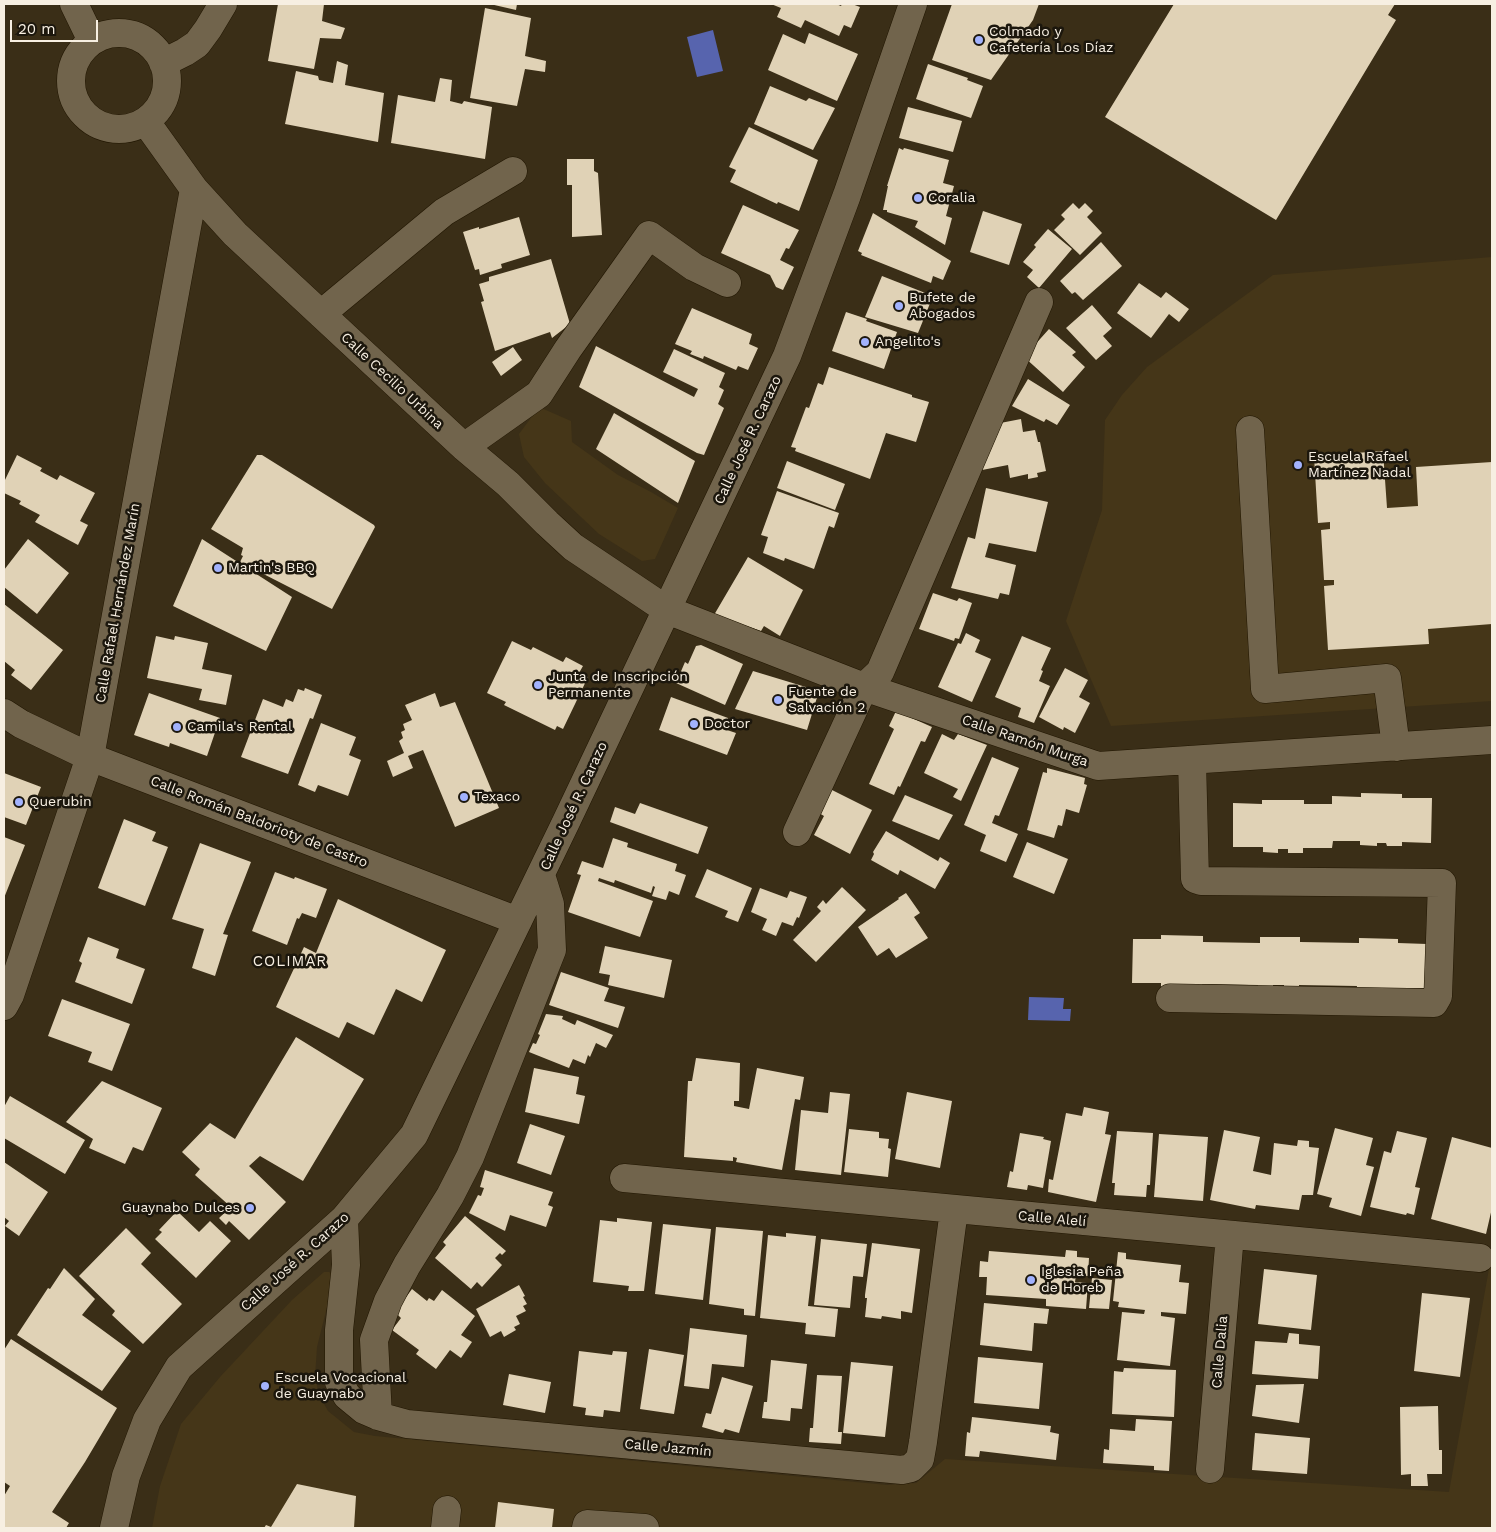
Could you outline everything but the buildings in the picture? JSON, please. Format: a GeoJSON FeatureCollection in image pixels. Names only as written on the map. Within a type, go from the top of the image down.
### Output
{"type":"FeatureCollection","features":[{"type":"Feature","properties":{"kind":"street"},"geometry":{"type":"LineString","coordinates":[[74,4],[92,41]]}},
{"type":"Feature","properties":{"kind":"street"},"geometry":{"type":"LineString","coordinates":[[163,63],[197,44],[223,4]]}},
{"type":"Feature","properties":{"kind":"street","name":"Calle José R. Carazo"},"geometry":{"type":"LineString","coordinates":[[114,1528],[126,1476],[147,1420],[179,1367],[265,1288],[344,1220],[414,1135],[541,875],[787,356],[847,195],[913,4]]}},
{"type":"Feature","properties":{"kind":"street"},"geometry":{"type":"LineString","coordinates":[[110,34],[129,34],[146,42],[160,55],[163,63],[167,72],[167,91],[159,108],[146,122],[129,129],[110,128],[92,121],[79,108],[72,91],[72,71],[79,54],[92,41],[110,34]]}},
{"type":"Feature","properties":{"kind":"street","name":"Calle Cecilio Urbina"},"geometry":{"type":"LineString","coordinates":[[146,122],[194,189],[235,234],[464,447],[508,484],[547,524],[573,546],[667,610]]}},
{"type":"Feature","properties":{"kind":"street"},"geometry":{"type":"LineString","coordinates":[[321,314],[444,212],[513,171]]}},
{"type":"Feature","properties":{"kind":"street","name":"Calle Rafael Hernández Marín"},"geometry":{"type":"LineString","coordinates":[[4,1006],[10,995],[90,757],[194,189]]}},
{"type":"Feature","properties":{"kind":"street"},"geometry":{"type":"LineString","coordinates":[[464,447],[540,394],[568,349],[649,235],[694,267],[727,283]]}},
{"type":"Feature","properties":{"kind":"street"},"geometry":{"type":"LineString","coordinates":[[797,832],[864,687],[880,672],[1039,302]]}},
{"type":"Feature","properties":{"kind":"street"},"geometry":{"type":"LineString","coordinates":[[1250,430],[1265,688],[1387,678],[1396,747]]}},
{"type":"Feature","properties":{"kind":"street","name":"Calle Ramón Murga"},"geometry":{"type":"LineString","coordinates":[[667,610],[864,687],[1098,766],[1492,740]]}},
{"type":"Feature","properties":{"kind":"street","name":"Calle Román Baldorioty de Castro"},"geometry":{"type":"LineString","coordinates":[[4,713],[21,724],[90,757],[518,921]]}},
{"type":"Feature","properties":{"kind":"street"},"geometry":{"type":"LineString","coordinates":[[1170,998],[1434,1002],[1438,996],[1442,883],[1202,881],[1196,879],[1192,760]]}},
{"type":"Feature","properties":{"kind":"street"},"geometry":{"type":"LineString","coordinates":[[378,1416],[374,1340],[388,1302],[407,1265],[450,1196],[470,1157],[552,950],[550,904],[541,875]]}},
{"type":"Feature","properties":{"kind":"street","name":"Calle Alelí"},"geometry":{"type":"LineString","coordinates":[[624,1178],[1480,1258]]}},
{"type":"Feature","properties":{"kind":"street","name":"Calle Jazmín"},"geometry":{"type":"LineString","coordinates":[[344,1220],[346,1264],[339,1330],[340,1382],[347,1396],[364,1410],[378,1416],[417,1425],[902,1470],[911,1468],[920,1459],[954,1210]]}},
{"type":"Feature","properties":{"kind":"street","name":"Calle Dalia"},"geometry":{"type":"LineString","coordinates":[[1210,1469],[1230,1234]]}},
{"type":"Feature","properties":{"kind":"street"},"geometry":{"type":"LineString","coordinates":[[586,1528],[587,1524],[645,1528]]}},
{"type":"Feature","properties":{"kind":"shaded area","name":"Escuela Rafael Martínez Nadal"},"geometry":{"type":"Polygon","coordinates":[[[1492,257],[1492,701],[1111,726],[1066,621],[1102,510],[1105,420],[1122,395],[1147,367],[1273,275],[1492,257]]]}},
{"type":"Feature","properties":{"kind":"shaded area"},"geometry":{"type":"Polygon","coordinates":[[[539,407],[571,421],[572,442],[618,475],[678,508],[655,559],[642,561],[599,534],[545,483],[524,457],[519,434],[539,407]]]}},
{"type":"Feature","properties":{"kind":"shaded area","name":"Escuela Vocacional de Guaynabo"},"geometry":{"type":"Polygon","coordinates":[[[1492,1252],[1492,1528],[152,1528],[160,1486],[181,1424],[220,1377],[292,1300],[324,1272],[335,1275],[317,1347],[315,1377],[319,1395],[328,1411],[354,1432],[375,1436],[887,1485],[916,1483],[945,1459],[1449,1492],[1492,1252]]]}},
{"type":"Feature","properties":{"kind":"water"},"geometry":{"type":"Polygon","coordinates":[[[713,30],[723,71],[697,77],[687,37],[713,30]]]}},
{"type":"Feature","properties":{"kind":"water"},"geometry":{"type":"Polygon","coordinates":[[[1029,997],[1064,998],[1063,1009],[1071,1009],[1070,1021],[1028,1020],[1029,997]]]}},
{"type":"Feature","properties":{"kind":"place","name":"Colmado y Cafetería Los Díaz"},"geometry":{"type":"Point","coordinates":[979,40]}},
{"type":"Feature","properties":{"kind":"place","name":"Coralia"},"geometry":{"type":"Point","coordinates":[918,198]}},
{"type":"Feature","properties":{"kind":"place","name":"Bufete de Abogados"},"geometry":{"type":"Point","coordinates":[899,306]}},
{"type":"Feature","properties":{"kind":"place","name":"Angelito's"},"geometry":{"type":"Point","coordinates":[865,342]}},
{"type":"Feature","properties":{"kind":"place","name":"Escuela Rafael Martínez Nadal"},"geometry":{"type":"Point","coordinates":[1298,465]}},
{"type":"Feature","properties":{"kind":"place","name":"Martin's BBQ"},"geometry":{"type":"Point","coordinates":[218,568]}},
{"type":"Feature","properties":{"kind":"place","name":"Junta de Inscripción Permanente"},"geometry":{"type":"Point","coordinates":[538,685]}},
{"type":"Feature","properties":{"kind":"place","name":"Fuente de Salvación 2"},"geometry":{"type":"Point","coordinates":[778,700]}},
{"type":"Feature","properties":{"kind":"place","name":"Doctor"},"geometry":{"type":"Point","coordinates":[694,724]}},
{"type":"Feature","properties":{"kind":"place","name":"Camila's Rental"},"geometry":{"type":"Point","coordinates":[177,727]}},
{"type":"Feature","properties":{"kind":"place","name":"Texaco"},"geometry":{"type":"Point","coordinates":[464,797]}},
{"type":"Feature","properties":{"kind":"place","name":"Querubin"},"geometry":{"type":"Point","coordinates":[19,802]}},
{"type":"Feature","properties":{"kind":"place","name":"Guaynabo Dulces"},"geometry":{"type":"Point","coordinates":[250,1208]}},
{"type":"Feature","properties":{"kind":"place","name":"Iglesia Peña de Horeb"},"geometry":{"type":"Point","coordinates":[1031,1280]}},
{"type":"Feature","properties":{"kind":"place","name":"Escuela Vocacional de Guaynabo"},"geometry":{"type":"Point","coordinates":[265,1386]}},
{"type":"Feature","properties":{"kind":"district","name":"COLIMAR"},"geometry":{"type":"Point","coordinates":[290,962]}}]}
